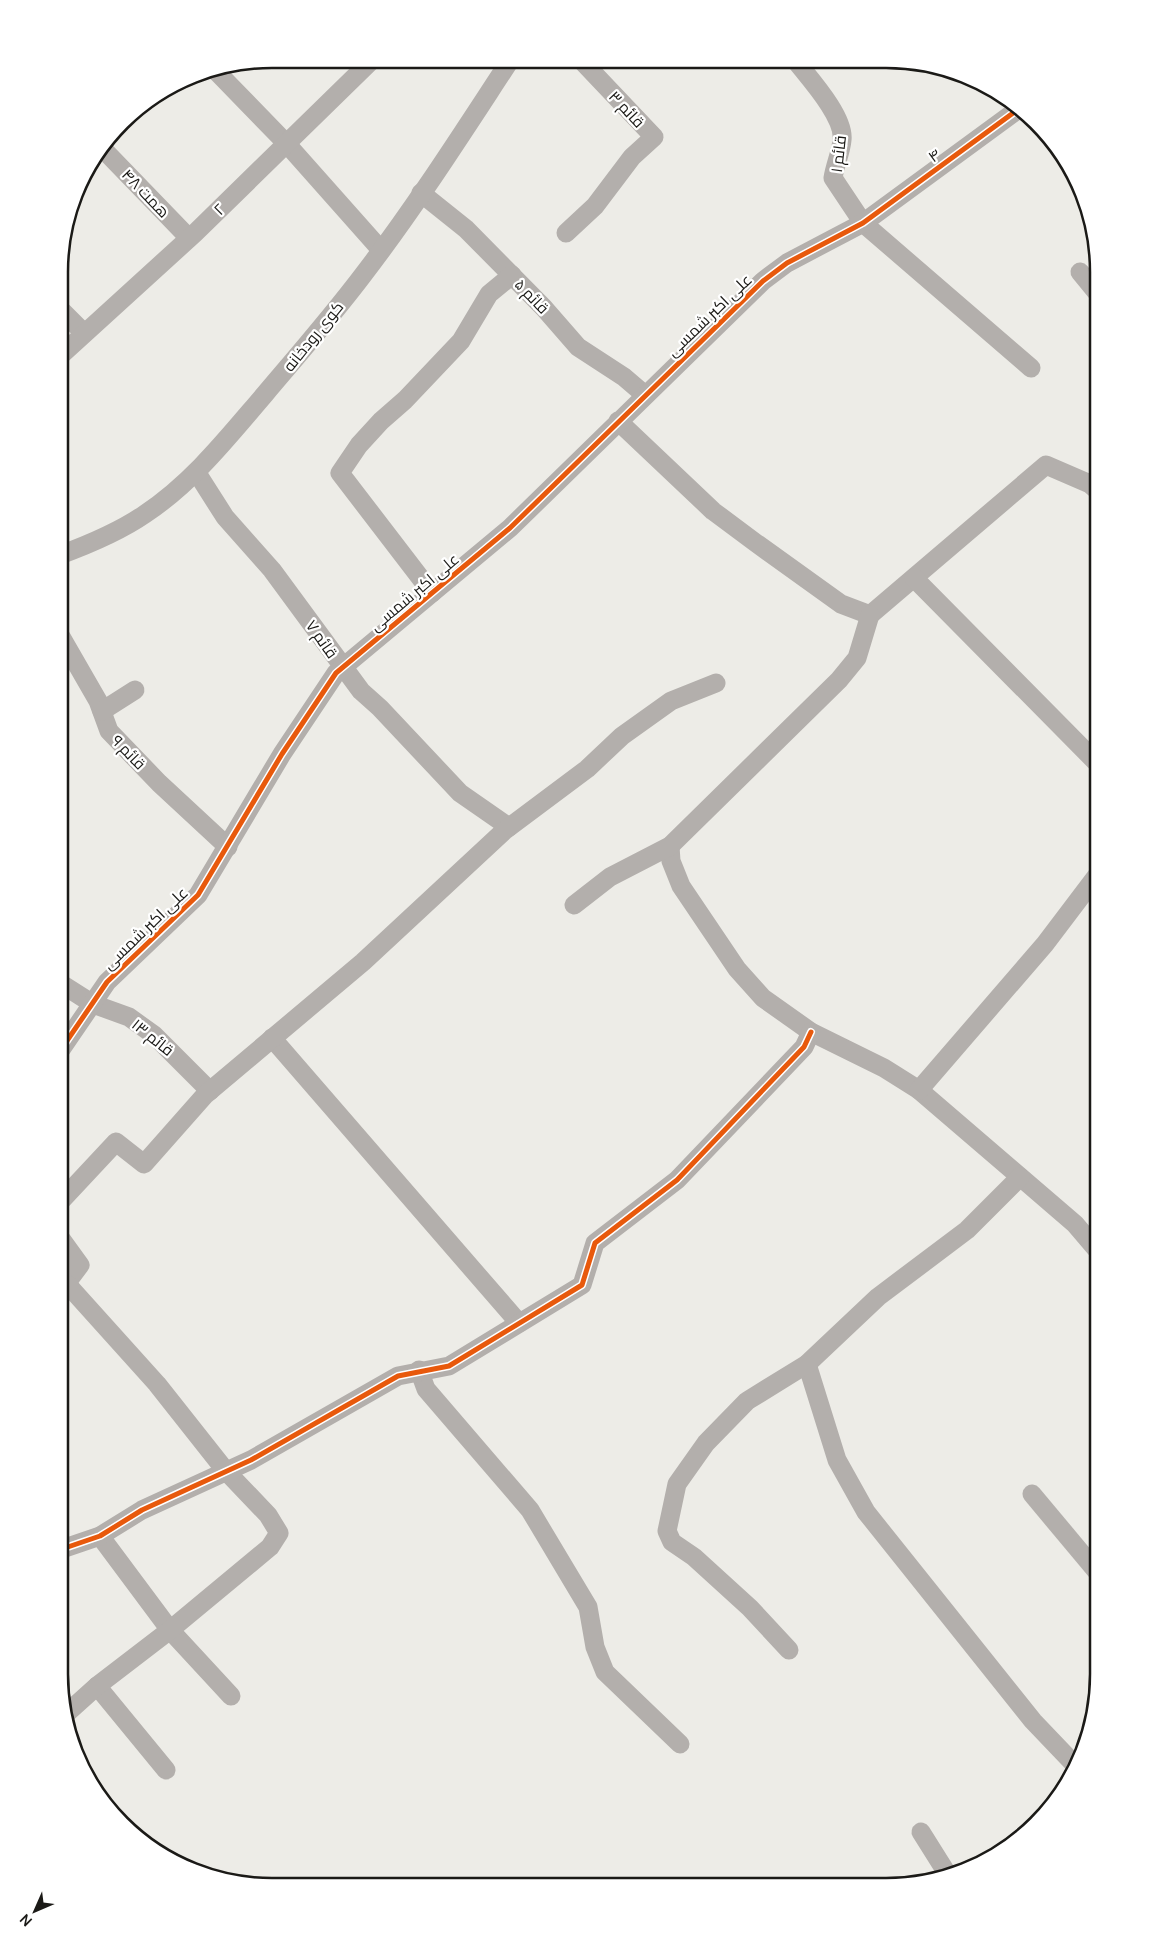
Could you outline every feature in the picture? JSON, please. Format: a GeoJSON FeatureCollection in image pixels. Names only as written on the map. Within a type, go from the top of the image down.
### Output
{"type":"FeatureCollection","features":[{"type":"Feature","properties":{"kind":"street","name":"۲"},"geometry":{"type":"LineString","coordinates":[[68,348],[190,238],[364,68]]}},
{"type":"Feature","properties":{"kind":"street","name":"کوی رودخانه"},"geometry":{"type":"LineString","coordinates":[[68,551],[102,540],[130,524],[146,514],[197,473],[316,335],[381,250],[506,68]]}},
{"type":"Feature","properties":{"kind":"street","name":"قائم ۳"},"geometry":{"type":"LineString","coordinates":[[566,232],[595,206],[632,157],[654,137],[589,68]]}},
{"type":"Feature","properties":{"kind":"street","name":"قائم ۱"},"geometry":{"type":"LineString","coordinates":[[802,68],[826,99],[841,127],[842,140],[833,178],[863,223],[1031,368]]}},
{"type":"Feature","properties":{"kind":"street"},"geometry":{"type":"LineString","coordinates":[[219,74],[286,143],[381,250]]}},
{"type":"Feature","properties":{"kind":"street","name":"۴"},"geometry":{"type":"LineString","coordinates":[[863,223],[1013,113]]}},
{"type":"Feature","properties":{"kind":"street","name":"همت ۴۸"},"geometry":{"type":"LineString","coordinates":[[106,152],[190,238]]}},
{"type":"Feature","properties":{"kind":"street","name":"قائم ۵"},"geometry":{"type":"LineString","coordinates":[[421,193],[466,229],[512,275],[578,347],[624,377],[645,394]]}},
{"type":"Feature","properties":{"kind":"street","name":"علی اکبر شمسی"},"geometry":{"type":"LineString","coordinates":[[68,1040],[107,982],[198,896],[282,754],[336,672],[510,528],[645,394],[763,281],[787,263],[863,223]]}},
{"type":"Feature","properties":{"kind":"street"},"geometry":{"type":"LineString","coordinates":[[1080,272],[1090,284]]}},
{"type":"Feature","properties":{"kind":"street"},"geometry":{"type":"LineString","coordinates":[[432,593],[340,473],[359,445],[461,341],[489,294],[512,275]]}},
{"type":"Feature","properties":{"kind":"street"},"geometry":{"type":"LineString","coordinates":[[68,317],[84,333]]}},
{"type":"Feature","properties":{"kind":"street"},"geometry":{"type":"LineString","coordinates":[[618,421],[714,511],[749,538],[841,604],[870,615]]}},
{"type":"Feature","properties":{"kind":"street"},"geometry":{"type":"LineString","coordinates":[[574,905],[610,877],[670,846],[839,680],[856,658],[870,615],[1046,464],[1090,484]]}},
{"type":"Feature","properties":{"kind":"street","name":"قائم ۷"},"geometry":{"type":"LineString","coordinates":[[197,473],[225,517],[272,570],[342,668],[361,691],[460,793],[509,827]]}},
{"type":"Feature","properties":{"kind":"street"},"geometry":{"type":"LineString","coordinates":[[914,578],[1090,756]]}},
{"type":"Feature","properties":{"kind":"street","name":"قائم ۹"},"geometry":{"type":"LineString","coordinates":[[68,648],[102,712],[109,731],[159,783],[228,847]]}},
{"type":"Feature","properties":{"kind":"street"},"geometry":{"type":"LineString","coordinates":[[68,1193],[116,1142],[144,1164],[192,1108],[210,1091],[363,962],[509,827],[587,768],[622,736],[671,701],[716,683]]}},
{"type":"Feature","properties":{"kind":"street"},"geometry":{"type":"LineString","coordinates":[[102,712],[134,690]]}},
{"type":"Feature","properties":{"kind":"street"},"geometry":{"type":"LineString","coordinates":[[670,846],[671,861],[681,886],[737,969],[763,998],[811,1032],[884,1068],[919,1090],[1074,1224],[1090,1242]]}},
{"type":"Feature","properties":{"kind":"street"},"geometry":{"type":"LineString","coordinates":[[919,1090],[1045,944],[1090,885]]}},
{"type":"Feature","properties":{"kind":"street","name":"قائم ۱۳"},"geometry":{"type":"LineString","coordinates":[[68,988],[93,1004],[129,1017],[154,1035],[210,1091]]}},
{"type":"Feature","properties":{"kind":"street"},"geometry":{"type":"LineString","coordinates":[[68,1547],[100,1536],[142,1510],[225,1470],[251,1460],[398,1376],[419,1370],[449,1366],[582,1285],[595,1243],[677,1180],[804,1047],[811,1032]]}},
{"type":"Feature","properties":{"kind":"street"},"geometry":{"type":"LineString","coordinates":[[272,1038],[519,1323]]}},
{"type":"Feature","properties":{"kind":"street"},"geometry":{"type":"LineString","coordinates":[[788,1650],[750,1608],[694,1557],[672,1542],[667,1531],[677,1484],[706,1443],[747,1401],[807,1364],[878,1297],[967,1230],[1020,1177]]}},
{"type":"Feature","properties":{"kind":"street"},"geometry":{"type":"LineString","coordinates":[[68,1248],[80,1265],[68,1282]]}},
{"type":"Feature","properties":{"kind":"street"},"geometry":{"type":"LineString","coordinates":[[68,1294],[157,1384],[225,1470],[268,1515],[279,1533],[270,1547],[70,1709]]}},
{"type":"Feature","properties":{"kind":"street"},"geometry":{"type":"LineString","coordinates":[[807,1364],[837,1460],[866,1512],[1033,1721],[1070,1760]]}},
{"type":"Feature","properties":{"kind":"street"},"geometry":{"type":"LineString","coordinates":[[419,1370],[426,1388],[530,1510],[588,1607],[595,1647],[605,1672],[680,1744]]}},
{"type":"Feature","properties":{"kind":"street"},"geometry":{"type":"LineString","coordinates":[[1032,1494],[1090,1563]]}},
{"type":"Feature","properties":{"kind":"street"},"geometry":{"type":"LineString","coordinates":[[100,1536],[170,1630],[231,1696]]}},
{"type":"Feature","properties":{"kind":"street"},"geometry":{"type":"LineString","coordinates":[[97,1686],[166,1770]]}},
{"type":"Feature","properties":{"kind":"street"},"geometry":{"type":"LineString","coordinates":[[921,1832],[945,1870]]}},
{"type":"Feature","properties":{"kind":"cycle path"},"geometry":{"type":"LineString","coordinates":[[68,1039],[107,982],[198,895],[282,754],[336,673],[510,528],[763,281],[787,263],[863,223],[1013,113]]}},
{"type":"Feature","properties":{"kind":"cycle path"},"geometry":{"type":"LineString","coordinates":[[68,1547],[100,1536],[142,1510],[251,1460],[398,1376],[449,1366],[582,1285],[595,1243],[677,1180],[804,1047],[811,1032]]}}]}
